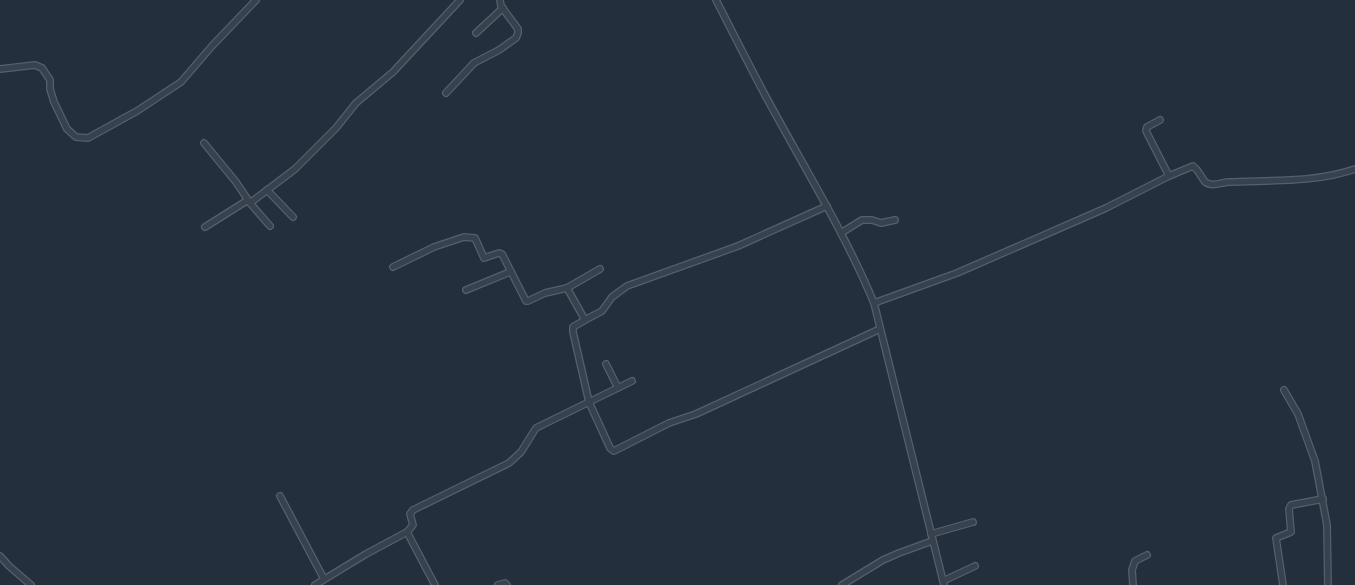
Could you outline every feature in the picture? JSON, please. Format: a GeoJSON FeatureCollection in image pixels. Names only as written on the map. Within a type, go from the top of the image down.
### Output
{"type":"FeatureCollection","features":[{"type":"Feature","properties":{"kind":"street"},"geometry":{"type":"LineString","coordinates":[[0,69],[35,65],[42,68],[50,80],[51,95],[67,129],[76,137],[88,138],[137,111],[182,82],[212,46],[256,0]]}},
{"type":"Feature","properties":{"kind":"street"},"geometry":{"type":"LineString","coordinates":[[205,227],[249,202],[295,170],[336,128],[356,103],[393,72],[460,0]]}},
{"type":"Feature","properties":{"kind":"street"},"geometry":{"type":"LineString","coordinates":[[446,93],[474,63],[499,50],[516,38],[518,29],[503,8],[500,0]]}},
{"type":"Feature","properties":{"kind":"street"},"geometry":{"type":"LineString","coordinates":[[716,0],[765,95],[828,206],[860,269],[874,303],[943,583],[975,566]]}},
{"type":"Feature","properties":{"kind":"street"},"geometry":{"type":"LineString","coordinates":[[476,33],[503,8]]}},
{"type":"Feature","properties":{"kind":"street"},"geometry":{"type":"LineString","coordinates":[[1160,120],[1147,128],[1146,131],[1169,176]]}},
{"type":"Feature","properties":{"kind":"street"},"geometry":{"type":"LineString","coordinates":[[204,143],[270,226]]}},
{"type":"Feature","properties":{"kind":"street"},"geometry":{"type":"LineString","coordinates":[[874,303],[966,269],[1125,199],[1193,166],[1205,182],[1212,184],[1306,179],[1355,169]]}},
{"type":"Feature","properties":{"kind":"street"},"geometry":{"type":"LineString","coordinates":[[267,190],[293,217]]}},
{"type":"Feature","properties":{"kind":"street"},"geometry":{"type":"LineString","coordinates":[[828,206],[738,246],[627,286],[612,297],[602,311],[573,327],[589,402],[610,448],[614,451],[670,423],[696,414],[880,328]]}},
{"type":"Feature","properties":{"kind":"street"},"geometry":{"type":"LineString","coordinates":[[841,233],[862,220],[872,220],[881,223],[895,220]]}},
{"type":"Feature","properties":{"kind":"street"},"geometry":{"type":"LineString","coordinates":[[393,266],[434,247],[464,237],[476,239],[484,258],[499,253],[502,254],[524,299],[528,301],[545,292],[567,288],[600,270]]}},
{"type":"Feature","properties":{"kind":"street"},"geometry":{"type":"LineString","coordinates":[[466,290],[510,272]]}},
{"type":"Feature","properties":{"kind":"street"},"geometry":{"type":"LineString","coordinates":[[567,288],[585,320]]}},
{"type":"Feature","properties":{"kind":"street"},"geometry":{"type":"LineString","coordinates":[[606,364],[618,388]]}},
{"type":"Feature","properties":{"kind":"street"},"geometry":{"type":"LineString","coordinates":[[314,585],[407,532],[412,526],[410,511],[509,463],[521,452],[536,428],[632,381]]}},
{"type":"Feature","properties":{"kind":"street"},"geometry":{"type":"LineString","coordinates":[[1284,390],[1298,414],[1315,462],[1327,525],[1328,585]]}},
{"type":"Feature","properties":{"kind":"street"},"geometry":{"type":"LineString","coordinates":[[280,496],[324,579]]}},
{"type":"Feature","properties":{"kind":"street"},"geometry":{"type":"LineString","coordinates":[[1283,585],[1276,538],[1291,532],[1291,505],[1323,499]]}},
{"type":"Feature","properties":{"kind":"street"},"geometry":{"type":"LineString","coordinates":[[842,585],[899,552],[973,522]]}},
{"type":"Feature","properties":{"kind":"street"},"geometry":{"type":"LineString","coordinates":[[407,532],[435,585]]}},
{"type":"Feature","properties":{"kind":"street"},"geometry":{"type":"LineString","coordinates":[[1133,585],[1132,570],[1135,561],[1147,555]]}},
{"type":"Feature","properties":{"kind":"street"},"geometry":{"type":"LineString","coordinates":[[0,556],[31,585]]}},
{"type":"Feature","properties":{"kind":"street"},"geometry":{"type":"LineString","coordinates":[[498,585],[505,583],[507,585]]}}]}
